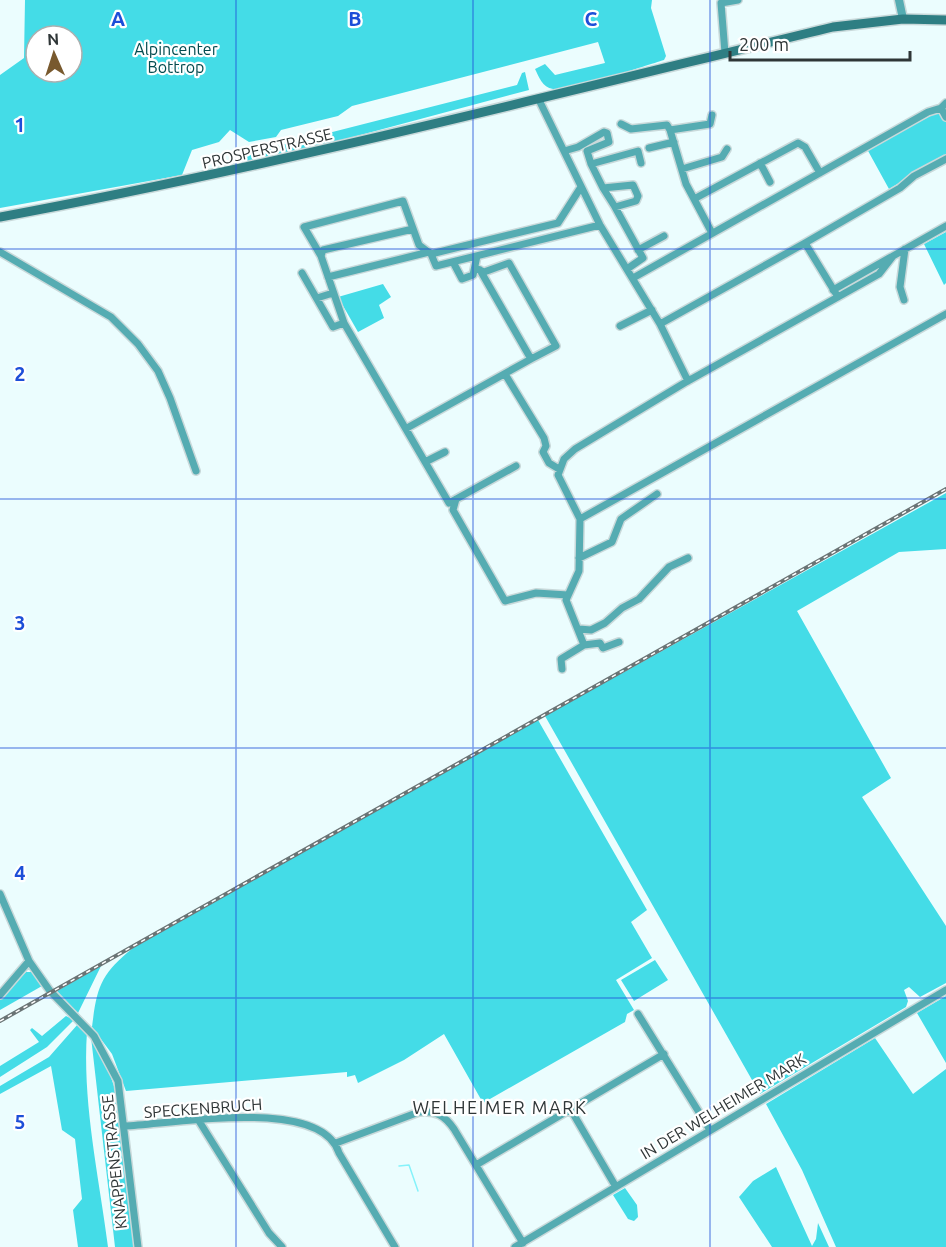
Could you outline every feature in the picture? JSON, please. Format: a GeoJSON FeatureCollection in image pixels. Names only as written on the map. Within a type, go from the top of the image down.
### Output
{"type":"FeatureCollection","features":[{"type":"Feature","properties":{"kind":"main road","name":"PROSPERSTRASSE"},"geometry":{"type":"LineString","coordinates":[[0,217],[209,177],[539,100],[833,27],[903,19],[946,20]]}},
{"type":"Feature","properties":{"kind":"street"},"geometry":{"type":"LineString","coordinates":[[899,0],[903,19]]}},
{"type":"Feature","properties":{"kind":"street"},"geometry":{"type":"LineString","coordinates":[[725,53],[721,3],[739,2]]}},
{"type":"Feature","properties":{"kind":"street"},"geometry":{"type":"LineString","coordinates":[[539,100],[600,225],[652,309],[688,381],[879,274],[893,256]]}},
{"type":"Feature","properties":{"kind":"street"},"geometry":{"type":"LineString","coordinates":[[633,278],[928,112],[943,105],[946,117]]}},
{"type":"Feature","properties":{"kind":"street"},"geometry":{"type":"LineString","coordinates":[[670,130],[710,124],[712,115]]}},
{"type":"Feature","properties":{"kind":"street"},"geometry":{"type":"LineString","coordinates":[[621,124],[631,129],[667,125],[686,184],[712,233]]}},
{"type":"Feature","properties":{"kind":"street"},"geometry":{"type":"LineString","coordinates":[[564,151],[585,143],[600,133],[607,133],[609,142],[606,146],[587,151],[603,188],[643,258],[627,269]]}},
{"type":"Feature","properties":{"kind":"street"},"geometry":{"type":"LineString","coordinates":[[649,148],[674,142]]}},
{"type":"Feature","properties":{"kind":"street"},"geometry":{"type":"LineString","coordinates":[[694,199],[798,143],[805,147],[820,173]]}},
{"type":"Feature","properties":{"kind":"street"},"geometry":{"type":"LineString","coordinates":[[682,169],[722,157],[727,149]]}},
{"type":"Feature","properties":{"kind":"street"},"geometry":{"type":"LineString","coordinates":[[591,164],[638,152],[641,164]]}},
{"type":"Feature","properties":{"kind":"street"},"geometry":{"type":"LineString","coordinates":[[660,324],[805,243],[946,159]]}},
{"type":"Feature","properties":{"kind":"street"},"geometry":{"type":"LineString","coordinates":[[760,163],[770,182]]}},
{"type":"Feature","properties":{"kind":"street"},"geometry":{"type":"LineString","coordinates":[[603,188],[633,185],[636,189],[638,196],[636,201],[615,207]]}},
{"type":"Feature","properties":{"kind":"street"},"geometry":{"type":"LineString","coordinates":[[328,277],[558,223],[581,187]]}},
{"type":"Feature","properties":{"kind":"street"},"geometry":{"type":"LineString","coordinates":[[516,466],[449,503],[344,323],[321,256],[304,227],[403,201],[419,246],[430,253],[436,266],[600,225]]}},
{"type":"Feature","properties":{"kind":"street"},"geometry":{"type":"LineString","coordinates":[[833,290],[946,226]]}},
{"type":"Feature","properties":{"kind":"street"},"geometry":{"type":"LineString","coordinates":[[321,256],[323,250],[413,229]]}},
{"type":"Feature","properties":{"kind":"street"},"geometry":{"type":"LineString","coordinates":[[638,250],[664,236]]}},
{"type":"Feature","properties":{"kind":"street"},"geometry":{"type":"LineString","coordinates":[[805,243],[838,297]]}},
{"type":"Feature","properties":{"kind":"street"},"geometry":{"type":"LineString","coordinates":[[904,300],[900,287],[905,249]]}},
{"type":"Feature","properties":{"kind":"street"},"geometry":{"type":"LineString","coordinates":[[0,252],[111,317],[138,344],[158,371],[196,471]]}},
{"type":"Feature","properties":{"kind":"street"},"geometry":{"type":"LineString","coordinates":[[477,256],[477,269],[531,359]]}},
{"type":"Feature","properties":{"kind":"street"},"geometry":{"type":"LineString","coordinates":[[453,262],[462,279],[473,275],[477,269]]}},
{"type":"Feature","properties":{"kind":"street"},"geometry":{"type":"LineString","coordinates":[[407,428],[556,346],[509,263],[484,272],[477,269]]}},
{"type":"Feature","properties":{"kind":"street"},"geometry":{"type":"LineString","coordinates":[[302,273],[333,327],[344,323]]}},
{"type":"Feature","properties":{"kind":"street"},"geometry":{"type":"LineString","coordinates":[[317,298],[333,293]]}},
{"type":"Feature","properties":{"kind":"street"},"geometry":{"type":"LineString","coordinates":[[620,327],[652,309]]}},
{"type":"Feature","properties":{"kind":"street"},"geometry":{"type":"LineString","coordinates":[[580,519],[946,314]]}},
{"type":"Feature","properties":{"kind":"street"},"geometry":{"type":"LineString","coordinates":[[505,374],[544,438],[546,446],[543,452],[549,463],[559,470]]}},
{"type":"Feature","properties":{"kind":"street"},"geometry":{"type":"LineString","coordinates":[[584,645],[566,600],[579,570],[580,519],[558,475],[559,470],[564,459],[575,449],[693,378]]}},
{"type":"Feature","properties":{"kind":"street"},"geometry":{"type":"LineString","coordinates":[[425,462],[445,452]]}},
{"type":"Feature","properties":{"kind":"street"},"geometry":{"type":"LineString","coordinates":[[579,558],[612,542],[621,519],[657,494]]}},
{"type":"Feature","properties":{"kind":"street"},"geometry":{"type":"LineString","coordinates":[[456,500],[453,510],[505,601],[536,593],[568,595]]}},
{"type":"Feature","properties":{"kind":"street"},"geometry":{"type":"LineString","coordinates":[[579,629],[591,630],[605,623],[622,608],[639,599],[669,567],[688,558]]}},
{"type":"Feature","properties":{"kind":"street"},"geometry":{"type":"LineString","coordinates":[[562,669],[561,659],[584,645],[600,643],[603,648],[619,642]]}},
{"type":"Feature","properties":{"kind":"street","name":"KNAPPENSTRASSE"},"geometry":{"type":"LineString","coordinates":[[0,894],[29,961],[50,992],[98,1044],[118,1081],[138,1247]]}},
{"type":"Feature","properties":{"kind":"street"},"geometry":{"type":"LineString","coordinates":[[0,995],[29,961]]}},
{"type":"Feature","properties":{"kind":"street","name":"IN DER WELHEIMER MARK"},"geometry":{"type":"LineString","coordinates":[[515,1247],[946,990]]}},
{"type":"Feature","properties":{"kind":"street"},"geometry":{"type":"LineString","coordinates":[[639,1014],[710,1130]]}},
{"type":"Feature","properties":{"kind":"street"},"geometry":{"type":"LineString","coordinates":[[477,1165],[664,1054]]}},
{"type":"Feature","properties":{"kind":"street"},"geometry":{"type":"LineString","coordinates":[[571,1110],[616,1187]]}},
{"type":"Feature","properties":{"kind":"street"},"geometry":{"type":"LineString","coordinates":[[336,1143],[419,1112],[435,1112],[448,1120],[523,1242]]}},
{"type":"Feature","properties":{"kind":"street","name":"SPECKENBRUCH"},"geometry":{"type":"LineString","coordinates":[[125,1126],[255,1117],[284,1118],[312,1127],[336,1143],[394,1247]]}},
{"type":"Feature","properties":{"kind":"street"},"geometry":{"type":"LineString","coordinates":[[199,1122],[269,1233],[282,1247]]}},
{"type":"Feature","properties":{"kind":"green space","name":"Alpincenter Bottrop"},"geometry":{"type":"Polygon","coordinates":[[[25,0],[652,0],[651,8],[666,56],[664,60],[574,87],[553,89],[541,81],[535,69],[545,64],[555,75],[605,63],[598,42],[352,106],[338,116],[281,130],[276,137],[249,142],[230,130],[219,142],[192,150],[182,175],[0,208],[0,75],[24,58],[24,84],[84,84],[84,24],[25,24],[25,0]]]}},
{"type":"Feature","properties":{"kind":"green space"},"geometry":{"type":"Polygon","coordinates":[[[525,72],[529,90],[248,165],[246,154],[517,85],[522,73],[525,72]]]}},
{"type":"Feature","properties":{"kind":"green space"},"geometry":{"type":"Polygon","coordinates":[[[940,111],[946,120],[946,155],[889,189],[867,149],[940,111]]]}},
{"type":"Feature","properties":{"kind":"green space"},"geometry":{"type":"Polygon","coordinates":[[[946,232],[946,283],[944,285],[924,244],[946,232]]]}},
{"type":"Feature","properties":{"kind":"green space"},"geometry":{"type":"Polygon","coordinates":[[[383,284],[391,297],[379,305],[384,318],[358,332],[338,297],[383,284]]]}},
{"type":"Feature","properties":{"kind":"green space"},"geometry":{"type":"Polygon","coordinates":[[[946,493],[946,549],[899,552],[797,611],[891,778],[862,797],[946,926],[946,983],[920,997],[909,987],[904,990],[908,1001],[906,1007],[760,1094],[545,716],[946,493]]]}},
{"type":"Feature","properties":{"kind":"green space"},"geometry":{"type":"Polygon","coordinates":[[[538,720],[647,910],[631,922],[652,958],[616,980],[634,1010],[627,1014],[625,1022],[483,1103],[444,1034],[404,1060],[358,1083],[355,1075],[347,1077],[347,1072],[126,1091],[112,1054],[92,1027],[102,982],[122,957],[133,948],[538,720]]]}},
{"type":"Feature","properties":{"kind":"green space"},"geometry":{"type":"Polygon","coordinates":[[[655,960],[668,980],[634,1001],[621,980],[655,960]]]}},
{"type":"Feature","properties":{"kind":"green space"},"geometry":{"type":"Polygon","coordinates":[[[101,966],[78,1013],[57,991],[101,966]]]}},
{"type":"Feature","properties":{"kind":"green space"},"geometry":{"type":"Polygon","coordinates":[[[26,972],[33,972],[42,986],[0,1010],[0,999],[26,972]]]}},
{"type":"Feature","properties":{"kind":"green space"},"geometry":{"type":"Polygon","coordinates":[[[946,996],[946,1063],[917,1013],[946,996]]]}},
{"type":"Feature","properties":{"kind":"green space"},"geometry":{"type":"Polygon","coordinates":[[[66,1016],[74,1020],[47,1047],[0,1077],[0,1066],[39,1042],[30,1030],[32,1028],[42,1036],[66,1016]]]}},
{"type":"Feature","properties":{"kind":"green space"},"geometry":{"type":"Polygon","coordinates":[[[78,1024],[87,1031],[89,1112],[108,1247],[78,1247],[73,1210],[82,1199],[75,1139],[62,1130],[51,1066],[0,1094],[0,1086],[49,1057],[78,1024]]]}},
{"type":"Feature","properties":{"kind":"green space"},"geometry":{"type":"Polygon","coordinates":[[[91,1037],[106,1063],[116,1092],[134,1247],[115,1247],[91,1037]]]}},
{"type":"Feature","properties":{"kind":"green space"},"geometry":{"type":"Polygon","coordinates":[[[875,1038],[913,1094],[946,1069],[946,1247],[836,1247],[802,1170],[766,1104],[875,1038]]]}},
{"type":"Feature","properties":{"kind":"green space"},"geometry":{"type":"Polygon","coordinates":[[[776,1167],[812,1246],[816,1239],[818,1223],[829,1247],[772,1247],[739,1197],[753,1181],[776,1167]]]}},
{"type":"Feature","properties":{"kind":"green space"},"geometry":{"type":"Polygon","coordinates":[[[625,1188],[637,1205],[638,1217],[634,1221],[628,1219],[613,1195],[625,1188]]]}},
{"type":"Feature","properties":{"kind":"waterway"},"geometry":{"type":"LineString","coordinates":[[399,1166],[409,1165],[418,1191]]}},
{"type":"Feature","properties":{"kind":"railway"},"geometry":{"type":"LineString","coordinates":[[0,1021],[946,489]]}},
{"type":"Feature","properties":{"kind":"district","name":"WELHEIMER MARK"},"geometry":{"type":"Point","coordinates":[500,1108]}}]}
